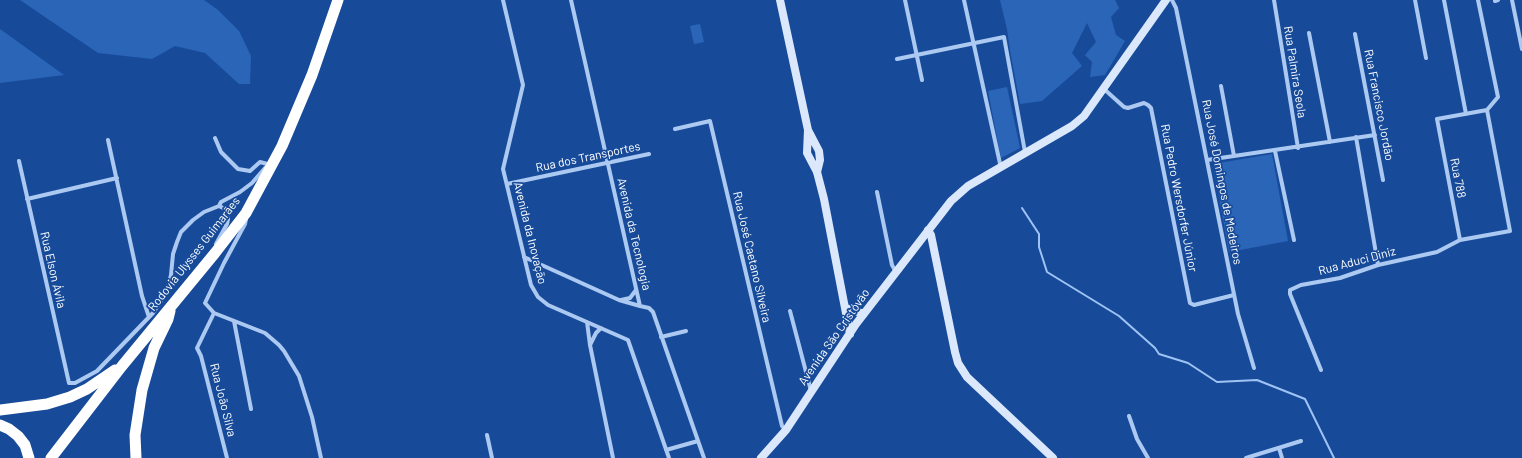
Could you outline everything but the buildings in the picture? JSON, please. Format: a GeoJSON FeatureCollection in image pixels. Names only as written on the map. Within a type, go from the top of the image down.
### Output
{"type":"FeatureCollection","features":[{"type":"Feature","properties":{"kind":"highway","name":"Rodovia Ulysses Guimarães"},"geometry":{"type":"LineString","coordinates":[[51,458],[122,366],[246,213],[282,146],[312,75],[338,0]]}},
{"type":"Feature","properties":{"kind":"highway"},"geometry":{"type":"LineString","coordinates":[[136,458],[135,435],[142,390],[154,348],[168,320],[172,305]]}},
{"type":"Feature","properties":{"kind":"highway"},"geometry":{"type":"LineString","coordinates":[[0,410],[48,404],[70,397],[87,389],[122,366]]}},
{"type":"Feature","properties":{"kind":"highway"},"geometry":{"type":"LineString","coordinates":[[0,425],[9,429],[18,436],[25,445],[29,458]]}},
{"type":"Feature","properties":{"kind":"main road"},"geometry":{"type":"LineString","coordinates":[[780,0],[808,130],[806,153],[817,172],[824,199],[850,334]]}},
{"type":"Feature","properties":{"kind":"main road","name":"Avenida São Cristóvão"},"geometry":{"type":"LineString","coordinates":[[761,458],[786,430],[864,314],[950,201],[968,186],[1072,126],[1087,113],[1166,0]]}},
{"type":"Feature","properties":{"kind":"main road"},"geometry":{"type":"LineString","coordinates":[[808,130],[817,145],[820,160],[817,172]]}},
{"type":"Feature","properties":{"kind":"main road"},"geometry":{"type":"LineString","coordinates":[[807,146],[810,144],[817,145]]}},
{"type":"Feature","properties":{"kind":"main road"},"geometry":{"type":"LineString","coordinates":[[811,163],[820,160]]}},
{"type":"Feature","properties":{"kind":"main road"},"geometry":{"type":"LineString","coordinates":[[928,230],[931,235],[955,352],[960,367],[974,384],[1053,458]]}},
{"type":"Feature","properties":{"kind":"main road"},"geometry":{"type":"LineString","coordinates":[[846,308],[864,314]]}},
{"type":"Feature","properties":{"kind":"street","name":"Avenida da Inovação"},"geometry":{"type":"LineString","coordinates":[[503,0],[523,85],[503,169],[531,285],[538,298],[548,306],[626,339],[629,342],[669,458]]}},
{"type":"Feature","properties":{"kind":"street","name":"Avenida da Tecnologia"},"geometry":{"type":"LineString","coordinates":[[571,0],[638,300],[640,306],[651,310],[704,458]]}},
{"type":"Feature","properties":{"kind":"street"},"geometry":{"type":"LineString","coordinates":[[905,0],[922,80]]}},
{"type":"Feature","properties":{"kind":"street"},"geometry":{"type":"LineString","coordinates":[[964,0],[1001,168]]}},
{"type":"Feature","properties":{"kind":"street","name":"Rua José Domingos de Medeiros"},"geometry":{"type":"LineString","coordinates":[[1172,0],[1176,8],[1238,314],[1254,368]]}},
{"type":"Feature","properties":{"kind":"street","name":"Rua Palmira Seola"},"geometry":{"type":"LineString","coordinates":[[1274,0],[1298,148]]}},
{"type":"Feature","properties":{"kind":"street"},"geometry":{"type":"LineString","coordinates":[[1414,0],[1426,58]]}},
{"type":"Feature","properties":{"kind":"street"},"geometry":{"type":"LineString","coordinates":[[1444,0],[1466,114],[1487,110],[1498,97],[1478,0]]}},
{"type":"Feature","properties":{"kind":"street"},"geometry":{"type":"LineString","coordinates":[[1512,0],[1522,49]]}},
{"type":"Feature","properties":{"kind":"street"},"geometry":{"type":"LineString","coordinates":[[1310,33],[1330,142]]}},
{"type":"Feature","properties":{"kind":"street","name":"Rua Francisco Jordão"},"geometry":{"type":"LineString","coordinates":[[1355,34],[1383,180]]}},
{"type":"Feature","properties":{"kind":"street"},"geometry":{"type":"LineString","coordinates":[[897,59],[1004,37],[1025,153]]}},
{"type":"Feature","properties":{"kind":"street"},"geometry":{"type":"LineString","coordinates":[[1221,86],[1234,156]]}},
{"type":"Feature","properties":{"kind":"street","name":"Rua Pedro Wersdorfer Júnior"},"geometry":{"type":"LineString","coordinates":[[1104,89],[1124,107],[1128,108],[1144,103],[1148,104],[1151,108],[1190,303],[1194,305],[1234,295]]}},
{"type":"Feature","properties":{"kind":"street","name":"Rua Aduci Diniz"},"geometry":{"type":"LineString","coordinates":[[1321,370],[1290,294],[1290,290],[1301,285],[1347,276],[1378,265],[1437,252],[1460,240],[1510,231],[1487,110]]}},
{"type":"Feature","properties":{"kind":"street","name":"Rua 788"},"geometry":{"type":"LineString","coordinates":[[1460,240],[1437,119],[1466,114]]}},
{"type":"Feature","properties":{"kind":"street","name":"Rua José Caetano Silveira"},"geometry":{"type":"LineString","coordinates":[[675,129],[710,122],[782,426],[786,430]]}},
{"type":"Feature","properties":{"kind":"street"},"geometry":{"type":"LineString","coordinates":[[1207,160],[1298,148],[1356,137],[1375,136]]}},
{"type":"Feature","properties":{"kind":"street"},"geometry":{"type":"LineString","coordinates":[[1356,137],[1378,265]]}},
{"type":"Feature","properties":{"kind":"street"},"geometry":{"type":"LineString","coordinates":[[214,138],[221,152],[238,169],[250,170],[260,162],[271,165]]}},
{"type":"Feature","properties":{"kind":"street"},"geometry":{"type":"LineString","coordinates":[[108,140],[142,296],[149,317]]}},
{"type":"Feature","properties":{"kind":"street"},"geometry":{"type":"LineString","coordinates":[[1275,151],[1294,240]]}},
{"type":"Feature","properties":{"kind":"street","name":"Rua dos Transportes"},"geometry":{"type":"LineString","coordinates":[[507,184],[649,154]]}},
{"type":"Feature","properties":{"kind":"street","name":"Rua Elson Ávila"},"geometry":{"type":"LineString","coordinates":[[18,161],[69,383],[76,383],[97,371],[149,317]]}},
{"type":"Feature","properties":{"kind":"street"},"geometry":{"type":"LineString","coordinates":[[149,317],[167,292],[171,275],[173,254],[182,232],[193,220],[204,212],[219,206],[221,202],[246,188],[265,168],[271,165]]}},
{"type":"Feature","properties":{"kind":"street"},"geometry":{"type":"LineString","coordinates":[[27,199],[117,178]]}},
{"type":"Feature","properties":{"kind":"street"},"geometry":{"type":"LineString","coordinates":[[877,192],[892,265],[896,272]]}},
{"type":"Feature","properties":{"kind":"street"},"geometry":{"type":"LineString","coordinates":[[215,252],[215,246],[227,224],[228,219],[225,209],[219,206]]}},
{"type":"Feature","properties":{"kind":"street"},"geometry":{"type":"LineString","coordinates":[[246,213],[245,224],[206,300],[206,305],[214,313],[265,333],[279,345],[299,376],[312,417],[321,458]]}},
{"type":"Feature","properties":{"kind":"street"},"geometry":{"type":"LineString","coordinates":[[524,256],[619,300],[640,306]]}},
{"type":"Feature","properties":{"kind":"street"},"geometry":{"type":"LineString","coordinates":[[625,300],[630,298],[636,290]]}},
{"type":"Feature","properties":{"kind":"street"},"geometry":{"type":"LineString","coordinates":[[619,300],[638,300]]}},
{"type":"Feature","properties":{"kind":"street"},"geometry":{"type":"LineString","coordinates":[[790,311],[811,391]]}},
{"type":"Feature","properties":{"kind":"street","name":"Rua João Silva"},"geometry":{"type":"LineString","coordinates":[[214,313],[197,348],[201,356],[227,458]]}},
{"type":"Feature","properties":{"kind":"street"},"geometry":{"type":"LineString","coordinates":[[234,321],[251,409]]}},
{"type":"Feature","properties":{"kind":"street"},"geometry":{"type":"LineString","coordinates":[[586,322],[613,458]]}},
{"type":"Feature","properties":{"kind":"street"},"geometry":{"type":"LineString","coordinates":[[590,345],[592,339],[601,328]]}},
{"type":"Feature","properties":{"kind":"street"},"geometry":{"type":"LineString","coordinates":[[661,337],[686,331]]}},
{"type":"Feature","properties":{"kind":"street"},"geometry":{"type":"LineString","coordinates":[[1129,416],[1133,432],[1148,458]]}},
{"type":"Feature","properties":{"kind":"street"},"geometry":{"type":"LineString","coordinates":[[487,435],[492,458]]}},
{"type":"Feature","properties":{"kind":"street"},"geometry":{"type":"LineString","coordinates":[[666,450],[698,441]]}},
{"type":"Feature","properties":{"kind":"street"},"geometry":{"type":"LineString","coordinates":[[1246,458],[1301,441]]}},
{"type":"Feature","properties":{"kind":"street"},"geometry":{"type":"LineString","coordinates":[[1279,448],[1282,458]]}},
{"type":"Feature","properties":{"kind":"shaded area"},"geometry":{"type":"Polygon","coordinates":[[[20,0],[204,0],[218,10],[239,31],[251,56],[250,84],[239,84],[205,53],[175,46],[152,59],[98,53],[20,0]]]}},
{"type":"Feature","properties":{"kind":"shaded area"},"geometry":{"type":"Polygon","coordinates":[[[1000,0],[1115,0],[1119,8],[1111,17],[1116,35],[1125,41],[1105,75],[1090,77],[1092,62],[1085,55],[1096,42],[1087,23],[1072,53],[1082,66],[1042,101],[1020,104],[1007,29],[1000,0]]]}},
{"type":"Feature","properties":{"kind":"shaded area"},"geometry":{"type":"Polygon","coordinates":[[[700,24],[704,42],[694,44],[690,26],[700,24]]]}},
{"type":"Feature","properties":{"kind":"shaded area"},"geometry":{"type":"Polygon","coordinates":[[[0,29],[64,75],[0,83],[0,29]]]}},
{"type":"Feature","properties":{"kind":"shaded area"},"geometry":{"type":"Polygon","coordinates":[[[1007,87],[1020,148],[1001,158],[988,91],[1007,87]]]}},
{"type":"Feature","properties":{"kind":"shaded area"},"geometry":{"type":"Polygon","coordinates":[[[1272,154],[1288,241],[1229,252],[1213,164],[1272,154]]]}},
{"type":"Feature","properties":{"kind":"waterway"},"geometry":{"type":"LineString","coordinates":[[1022,208],[1039,234],[1039,247],[1047,272],[1119,316],[1155,348],[1159,354],[1188,363],[1217,382],[1257,380],[1305,399],[1334,458]]}}]}
